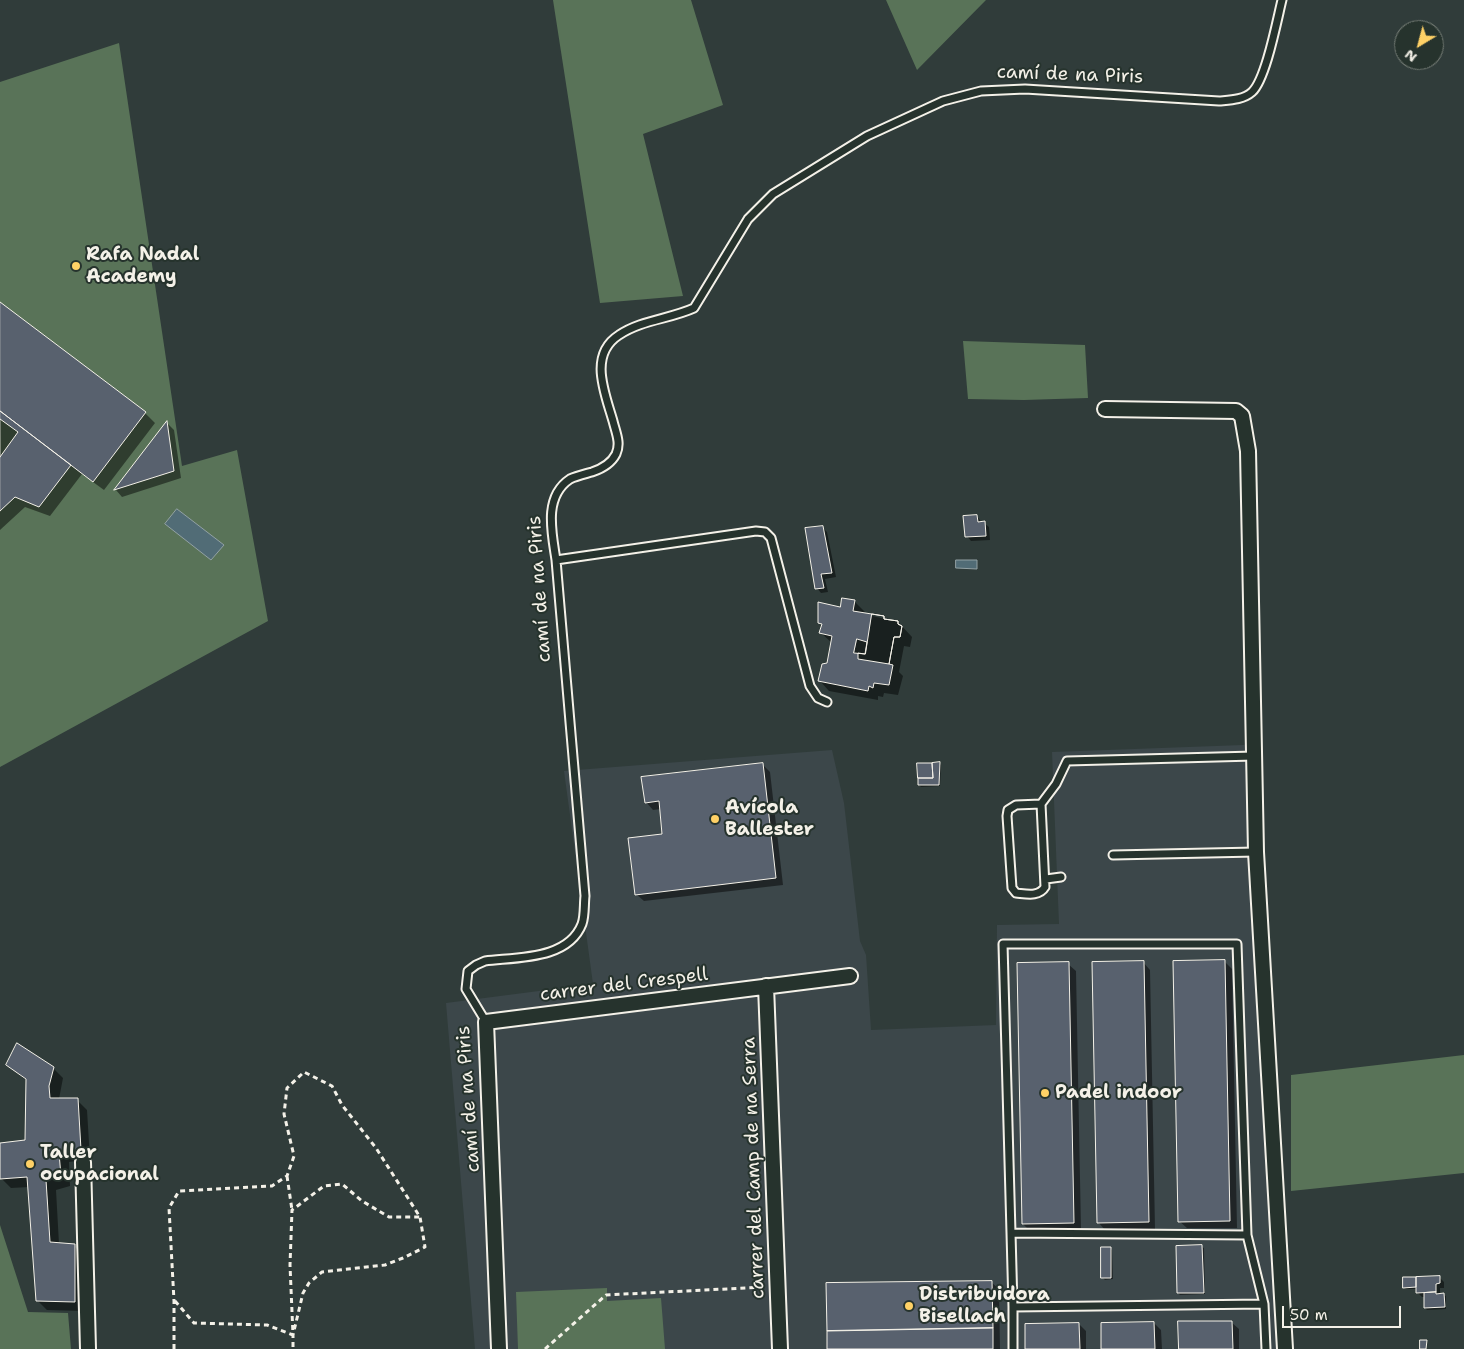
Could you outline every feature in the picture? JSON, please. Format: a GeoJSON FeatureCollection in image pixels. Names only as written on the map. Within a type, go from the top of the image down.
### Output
{"type":"FeatureCollection","features":[{"type":"Feature","properties":{"kind":"street"},"geometry":{"type":"LineString","coordinates":[[1106,409],[1236,411],[1242,416],[1248,451],[1256,852],[1285,1349]]}},
{"type":"Feature","properties":{"kind":"street","name":"carrer del Crespell"},"geometry":{"type":"LineString","coordinates":[[486,1022],[850,976]]}},
{"type":"Feature","properties":{"kind":"street","name":"carrer del Camp de na Serra"},"geometry":{"type":"LineString","coordinates":[[766,986],[780,1349]]}},
{"type":"Feature","properties":{"kind":"street","name":"camí de na Piris"},"geometry":{"type":"LineString","coordinates":[[486,1022],[499,1349]]}},
{"type":"Feature","properties":{"kind":"street"},"geometry":{"type":"LineString","coordinates":[[83,1162],[88,1349]]}},
{"type":"Feature","properties":{"kind":"lane","name":"camí de na Piris"},"geometry":{"type":"LineString","coordinates":[[486,1022],[466,989],[468,971],[484,961],[547,953],[572,941],[583,923],[585,896],[551,518],[553,500],[564,484],[572,478],[598,470],[610,463],[616,455],[619,442],[600,378],[601,357],[609,342],[619,334],[632,328],[684,313],[694,308],[748,219],[773,194],[867,136],[943,101],[981,91],[1025,89],[1219,102],[1237,100],[1252,92],[1265,68],[1282,0]]}},
{"type":"Feature","properties":{"kind":"lane"},"geometry":{"type":"LineString","coordinates":[[556,560],[756,531],[765,532],[771,538],[810,686],[818,698],[827,702]]}},
{"type":"Feature","properties":{"kind":"lane"},"geometry":{"type":"LineString","coordinates":[[1041,804],[1016,805],[1008,810],[1012,888],[1016,893],[1039,894],[1045,887],[1041,804],[1056,784],[1066,761],[1254,756]]}},
{"type":"Feature","properties":{"kind":"lane"},"geometry":{"type":"LineString","coordinates":[[1113,856],[1256,852]]}},
{"type":"Feature","properties":{"kind":"lane"},"geometry":{"type":"LineString","coordinates":[[1046,878],[1061,877]]}},
{"type":"Feature","properties":{"kind":"lane"},"geometry":{"type":"LineString","coordinates":[[1013,1349],[1004,944],[1237,944],[1247,1235],[1264,1304],[1266,1349]]}},
{"type":"Feature","properties":{"kind":"lane"},"geometry":{"type":"LineString","coordinates":[[1011,1233],[1247,1235]]}},
{"type":"Feature","properties":{"kind":"lane"},"geometry":{"type":"LineString","coordinates":[[1013,1306],[1264,1304]]}},
{"type":"Feature","properties":{"kind":"path"},"geometry":{"type":"LineString","coordinates":[[293,1335],[303,1293],[309,1283],[322,1272],[385,1265],[424,1247],[420,1217],[376,1148],[342,1105],[332,1086],[304,1072],[287,1088],[284,1114],[294,1156],[288,1176],[292,1210],[290,1264],[293,1349]]}},
{"type":"Feature","properties":{"kind":"path"},"geometry":{"type":"LineString","coordinates":[[174,1349],[174,1301],[169,1208],[179,1191],[272,1186],[288,1176]]}},
{"type":"Feature","properties":{"kind":"path"},"geometry":{"type":"LineString","coordinates":[[292,1210],[324,1186],[342,1184],[362,1200],[389,1217],[420,1217]]}},
{"type":"Feature","properties":{"kind":"path"},"geometry":{"type":"LineString","coordinates":[[545,1349],[606,1295],[778,1286]]}},
{"type":"Feature","properties":{"kind":"path"},"geometry":{"type":"LineString","coordinates":[[174,1301],[194,1323],[267,1325],[293,1335]]}},
{"type":"Feature","properties":{"kind":"shaded area"},"geometry":{"type":"Polygon","coordinates":[[[1256,742],[1283,1349],[475,1349],[446,1003],[593,984],[564,771],[832,750],[844,803],[860,941],[866,955],[871,1030],[996,1025],[997,925],[1059,924],[1052,752],[1243,745],[1256,742]]]}},
{"type":"Feature","properties":{"kind":"green space"},"geometry":{"type":"Polygon","coordinates":[[[553,0],[691,0],[723,105],[643,134],[683,296],[600,303],[553,0]]]}},
{"type":"Feature","properties":{"kind":"green space"},"geometry":{"type":"Polygon","coordinates":[[[886,0],[986,0],[917,70],[886,0]]]}},
{"type":"Feature","properties":{"kind":"green space","name":"Rafa Nadal Academy"},"geometry":{"type":"Polygon","coordinates":[[[119,43],[182,466],[237,450],[268,621],[0,767],[0,82],[119,43]]]}},
{"type":"Feature","properties":{"kind":"green space"},"geometry":{"type":"Polygon","coordinates":[[[963,341],[1085,345],[1088,398],[968,399],[963,341]]]}},
{"type":"Feature","properties":{"kind":"green space"},"geometry":{"type":"Polygon","coordinates":[[[1464,1055],[1464,1173],[1291,1191],[1291,1075],[1464,1055]]]}},
{"type":"Feature","properties":{"kind":"green space"},"geometry":{"type":"Polygon","coordinates":[[[0,1225],[28,1312],[68,1313],[71,1349],[0,1349],[0,1225]]]}},
{"type":"Feature","properties":{"kind":"green space"},"geometry":{"type":"Polygon","coordinates":[[[607,1288],[607,1301],[661,1298],[665,1349],[518,1349],[516,1292],[607,1288]]]}},
{"type":"Feature","properties":{"kind":"water"},"geometry":{"type":"Polygon","coordinates":[[[177,509],[224,545],[211,560],[165,524],[177,509]]]}},
{"type":"Feature","properties":{"kind":"water"},"geometry":{"type":"Polygon","coordinates":[[[956,560],[977,560],[977,569],[956,568],[956,560]]]}},
{"type":"Feature","properties":{"kind":"building"},"geometry":{"type":"Polygon","coordinates":[[[0,302],[146,412],[93,482],[0,411],[0,302]]]}},
{"type":"Feature","properties":{"kind":"building"},"geometry":{"type":"Polygon","coordinates":[[[0,411],[71,465],[39,507],[15,497],[0,511],[0,411]]]}},
{"type":"Feature","properties":{"kind":"building"},"geometry":{"type":"Polygon","coordinates":[[[0,419],[18,432],[0,457],[0,419]]]}},
{"type":"Feature","properties":{"kind":"building"},"geometry":{"type":"Polygon","coordinates":[[[167,421],[174,471],[114,490],[167,421]]]}},
{"type":"Feature","properties":{"kind":"building"},"geometry":{"type":"Polygon","coordinates":[[[977,515],[978,522],[985,521],[986,536],[965,537],[963,516],[977,515]]]}},
{"type":"Feature","properties":{"kind":"building"},"geometry":{"type":"Polygon","coordinates":[[[823,526],[832,573],[821,574],[824,588],[815,589],[805,528],[823,526]]]}},
{"type":"Feature","properties":{"kind":"building"},"geometry":{"type":"Polygon","coordinates":[[[842,598],[855,600],[853,611],[884,616],[884,619],[898,621],[898,624],[902,626],[900,637],[894,637],[889,664],[893,665],[889,685],[874,683],[873,688],[869,686],[868,691],[818,681],[822,664],[827,663],[832,636],[819,633],[822,624],[818,623],[818,602],[840,607],[842,598]],[[857,639],[854,653],[865,654],[867,642],[857,639]]]}},
{"type":"Feature","properties":{"kind":"building"},"geometry":{"type":"Polygon","coordinates":[[[872,614],[884,616],[884,619],[898,621],[898,624],[902,626],[900,637],[894,637],[889,664],[858,659],[858,653],[865,654],[872,614]]]}},
{"type":"Feature","properties":{"kind":"building"},"geometry":{"type":"Polygon","coordinates":[[[940,762],[939,785],[918,785],[918,778],[933,778],[932,763],[940,762]]]}},
{"type":"Feature","properties":{"kind":"building","name":"Avícola Ballester"},"geometry":{"type":"Polygon","coordinates":[[[763,763],[776,878],[635,895],[628,838],[662,834],[659,801],[645,803],[641,777],[763,763]]]}},
{"type":"Feature","properties":{"kind":"building"},"geometry":{"type":"Polygon","coordinates":[[[917,763],[932,763],[933,778],[918,778],[917,763]]]}},
{"type":"Feature","properties":{"kind":"building"},"geometry":{"type":"Polygon","coordinates":[[[1225,960],[1230,1221],[1178,1222],[1173,961],[1225,960]]]}},
{"type":"Feature","properties":{"kind":"building"},"geometry":{"type":"Polygon","coordinates":[[[1144,961],[1149,1222],[1097,1223],[1092,962],[1144,961]]]}},
{"type":"Feature","properties":{"kind":"building","name":"Padel indoor"},"geometry":{"type":"Polygon","coordinates":[[[1069,962],[1074,1223],[1022,1224],[1017,963],[1069,962]]]}},
{"type":"Feature","properties":{"kind":"building","name":"Taller ocupacional"},"geometry":{"type":"Polygon","coordinates":[[[17,1043],[54,1067],[49,1086],[50,1098],[78,1098],[81,1150],[59,1153],[61,1176],[46,1180],[50,1242],[75,1244],[75,1302],[36,1301],[27,1177],[0,1179],[0,1143],[25,1140],[26,1079],[6,1065],[17,1043]]]}},
{"type":"Feature","properties":{"kind":"building"},"geometry":{"type":"Polygon","coordinates":[[[1202,1245],[1204,1293],[1177,1293],[1176,1246],[1202,1245]]]}},
{"type":"Feature","properties":{"kind":"building"},"geometry":{"type":"Polygon","coordinates":[[[1101,1247],[1111,1247],[1111,1278],[1101,1278],[1101,1247]]]}},
{"type":"Feature","properties":{"kind":"building"},"geometry":{"type":"Polygon","coordinates":[[[1440,1276],[1440,1283],[1436,1284],[1436,1292],[1416,1293],[1416,1277],[1440,1276]]]}},
{"type":"Feature","properties":{"kind":"building"},"geometry":{"type":"Polygon","coordinates":[[[1403,1277],[1416,1277],[1416,1287],[1403,1288],[1403,1277]]]}},
{"type":"Feature","properties":{"kind":"building","name":"Distribuidora Bisellach"},"geometry":{"type":"Polygon","coordinates":[[[992,1281],[993,1328],[827,1331],[826,1283],[992,1281]]]}},
{"type":"Feature","properties":{"kind":"building"},"geometry":{"type":"Polygon","coordinates":[[[1436,1292],[1436,1294],[1444,1293],[1445,1307],[1424,1308],[1424,1293],[1436,1292]]]}},
{"type":"Feature","properties":{"kind":"building"},"geometry":{"type":"Polygon","coordinates":[[[1178,1321],[1232,1321],[1233,1349],[1179,1349],[1178,1321]]]}},
{"type":"Feature","properties":{"kind":"building"},"geometry":{"type":"Polygon","coordinates":[[[1154,1322],[1155,1349],[1101,1349],[1101,1323],[1154,1322]]]}},
{"type":"Feature","properties":{"kind":"building"},"geometry":{"type":"Polygon","coordinates":[[[1079,1323],[1080,1349],[1025,1349],[1025,1324],[1079,1323]]]}},
{"type":"Feature","properties":{"kind":"building"},"geometry":{"type":"Polygon","coordinates":[[[993,1328],[993,1349],[827,1349],[827,1331],[993,1328]]]}},
{"type":"Feature","properties":{"kind":"building"},"geometry":{"type":"Polygon","coordinates":[[[1420,1340],[1427,1340],[1426,1349],[1420,1349],[1420,1340]]]}},
{"type":"Feature","properties":{"kind":"place","name":"Rafa Nadal Academy"},"geometry":{"type":"Point","coordinates":[76,266]}},
{"type":"Feature","properties":{"kind":"place","name":"Avícola Ballester"},"geometry":{"type":"Point","coordinates":[715,819]}},
{"type":"Feature","properties":{"kind":"place","name":"Padel indoor"},"geometry":{"type":"Point","coordinates":[1045,1093]}},
{"type":"Feature","properties":{"kind":"place","name":"Taller ocupacional"},"geometry":{"type":"Point","coordinates":[30,1164]}},
{"type":"Feature","properties":{"kind":"place","name":"Distribuidora Bisellach"},"geometry":{"type":"Point","coordinates":[909,1306]}}]}
